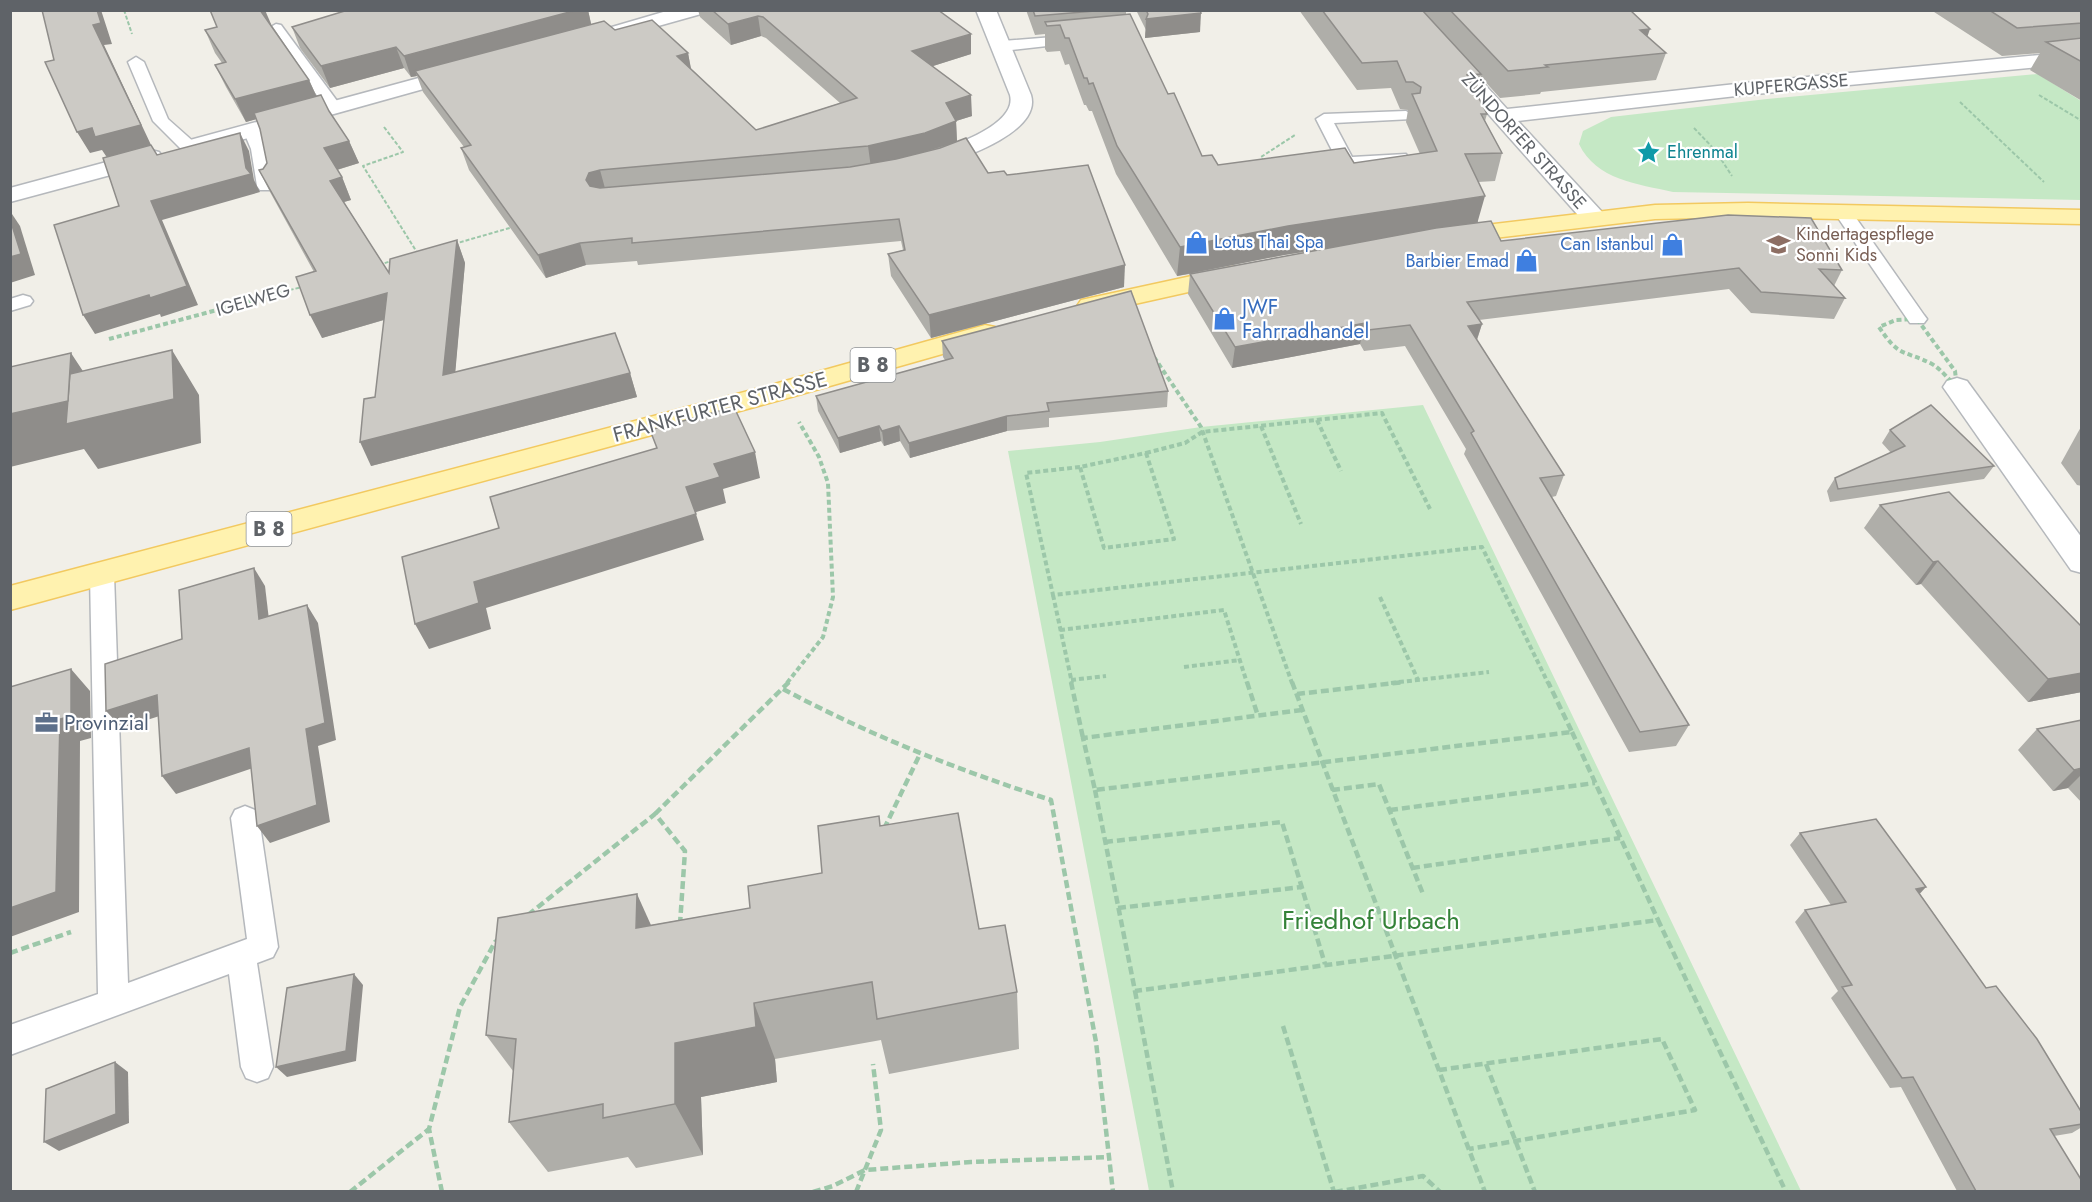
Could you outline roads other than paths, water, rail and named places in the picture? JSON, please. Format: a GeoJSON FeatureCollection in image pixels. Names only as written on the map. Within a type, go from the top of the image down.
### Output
{"type":"FeatureCollection","features":[{"type":"Feature","properties":{"kind":"main road"},"geometry":{"type":"LineString","coordinates":[[1431,239],[1655,212],[1728,210],[2082,217]]}},
{"type":"Feature","properties":{"kind":"main road"},"geometry":{"type":"LineString","coordinates":[[1070,311],[1116,299],[1262,269]]}},
{"type":"Feature","properties":{"kind":"main road","name":"FRANKFURTER STRASSE"},"geometry":{"type":"LineString","coordinates":[[10,598],[781,391],[1012,326]]}},
{"type":"Feature","properties":{"kind":"street"},"geometry":{"type":"LineString","coordinates":[[594,38],[636,18],[694,10]]}},
{"type":"Feature","properties":{"kind":"street"},"geometry":{"type":"LineString","coordinates":[[903,171],[983,140],[1003,128],[1017,114],[1022,102],[1003,46],[986,10]]}},
{"type":"Feature","properties":{"kind":"street","name":"ZÜNDORFER STRASSE"},"geometry":{"type":"LineString","coordinates":[[1406,10],[1594,218]]}},
{"type":"Feature","properties":{"kind":"street","name":"KUPFERGASSE"},"geometry":{"type":"LineString","coordinates":[[1500,116],[2082,57]]}},
{"type":"Feature","properties":{"kind":"street"},"geometry":{"type":"LineString","coordinates":[[10,195],[482,67]]}},
{"type":"Feature","properties":{"kind":"street"},"geometry":{"type":"LineString","coordinates":[[1956,379],[2082,562]]}},
{"type":"Feature","properties":{"kind":"lane"},"geometry":{"type":"LineString","coordinates":[[276,28],[334,108]]}},
{"type":"Feature","properties":{"kind":"lane"},"geometry":{"type":"LineString","coordinates":[[1003,46],[1093,38]]}},
{"type":"Feature","properties":{"kind":"lane"},"geometry":{"type":"LineString","coordinates":[[136,62],[161,122],[189,147]]}},
{"type":"Feature","properties":{"kind":"lane"},"geometry":{"type":"LineString","coordinates":[[1400,158],[1346,162],[1324,118],[1406,116]]}},
{"type":"Feature","properties":{"kind":"lane"},"geometry":{"type":"LineString","coordinates":[[251,130],[259,149],[266,186]]}},
{"type":"Feature","properties":{"kind":"lane"},"geometry":{"type":"LineString","coordinates":[[1843,212],[1921,325]]}},
{"type":"Feature","properties":{"kind":"lane"},"geometry":{"type":"LineString","coordinates":[[102,574],[113,1003]]}},
{"type":"Feature","properties":{"kind":"lane"},"geometry":{"type":"LineString","coordinates":[[10,1040],[263,947],[245,818]]}},
{"type":"Feature","properties":{"kind":"lane"},"geometry":{"type":"LineString","coordinates":[[241,955],[257,1067]]}},
{"type":"Feature","properties":{"kind":"place","name":"Ehrenmal"},"geometry":{"type":"Point","coordinates":[1649,152]}},
{"type":"Feature","properties":{"kind":"place","name":"Lotus Thai Spa"},"geometry":{"type":"Point","coordinates":[1196,242]}},
{"type":"Feature","properties":{"kind":"place","name":"Can Istanbul"},"geometry":{"type":"Point","coordinates":[1672,244]}},
{"type":"Feature","properties":{"kind":"place","name":"Kindertagespflege Sonni Kids"},"geometry":{"type":"Point","coordinates":[1778,244]}},
{"type":"Feature","properties":{"kind":"place","name":"Barbier Emad"},"geometry":{"type":"Point","coordinates":[1527,261]}},
{"type":"Feature","properties":{"kind":"place","name":"JWF Fahrradhandel"},"geometry":{"type":"Point","coordinates":[1224,319]}},
{"type":"Feature","properties":{"kind":"place","name":"Provinzial"},"geometry":{"type":"Point","coordinates":[46,723]}},
{"type":"Feature","properties":{"kind":"park label","name":"Friedhof Urbach"},"geometry":{"type":"Point","coordinates":[1371,920]}}]}
